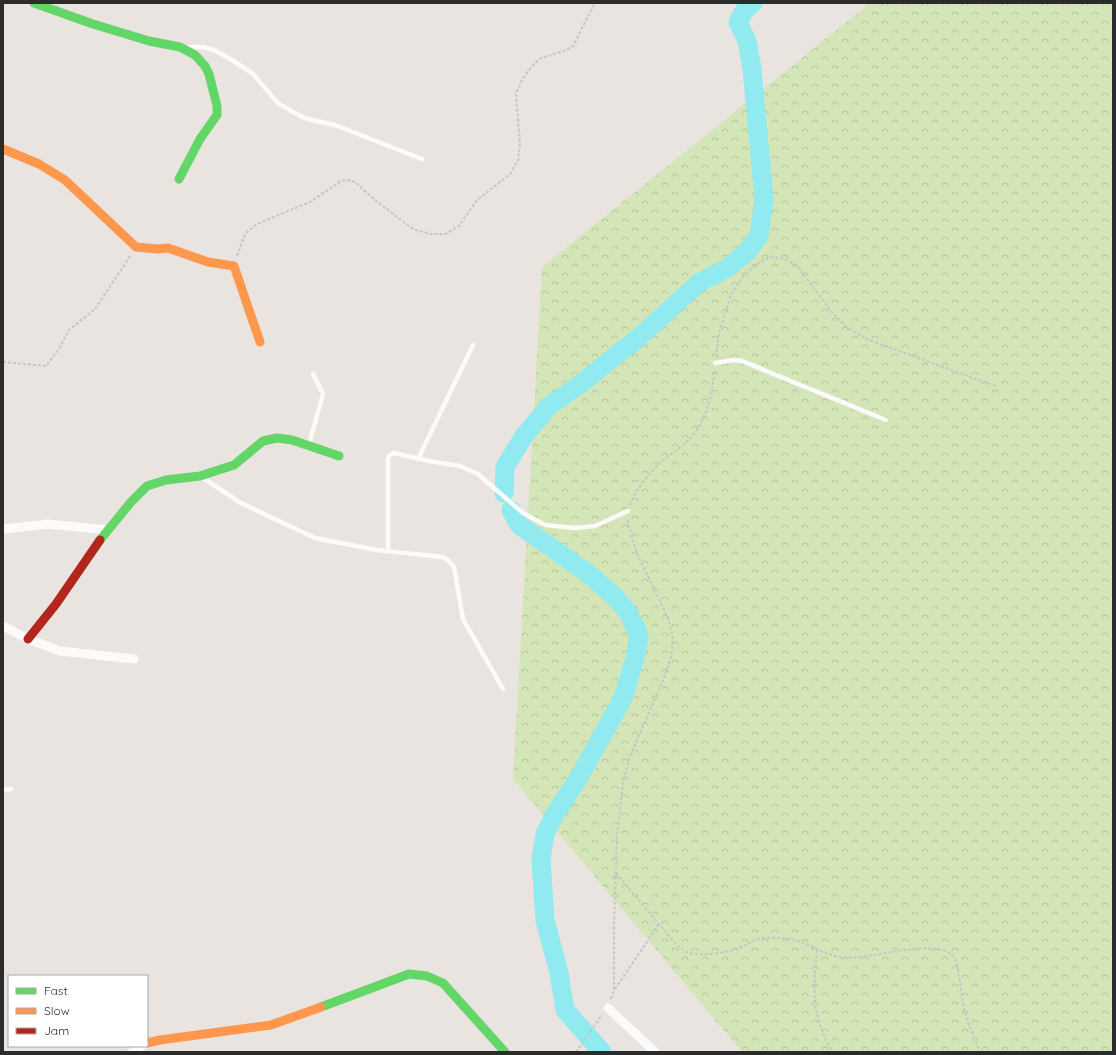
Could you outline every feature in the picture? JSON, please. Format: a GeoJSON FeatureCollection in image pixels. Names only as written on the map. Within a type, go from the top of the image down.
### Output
{"type":"FeatureCollection","features":[{"type":"Feature","properties":{"kind":"street"},"geometry":{"type":"LineString","coordinates":[[33,3],[93,24],[149,41],[180,47],[195,56],[205,66],[209,74],[217,106],[217,115],[200,139],[178,178]]}},
{"type":"Feature","properties":{"kind":"street"},"geometry":{"type":"LineString","coordinates":[[3,149],[39,164],[65,180],[136,247],[158,249],[168,248],[208,262],[234,266],[260,342]]}},
{"type":"Feature","properties":{"kind":"street"},"geometry":{"type":"LineString","coordinates":[[28,639],[56,604],[107,530],[147,486],[166,480],[200,476],[234,465],[263,441],[277,438],[292,440],[339,456]]}},
{"type":"Feature","properties":{"kind":"street"},"geometry":{"type":"LineString","coordinates":[[3,529],[49,524],[107,530]]}},
{"type":"Feature","properties":{"kind":"street"},"geometry":{"type":"LineString","coordinates":[[3,626],[28,639],[60,650],[134,659]]}},
{"type":"Feature","properties":{"kind":"street"},"geometry":{"type":"LineString","coordinates":[[148,1043],[160,1040],[271,1025],[410,974],[421,973],[433,976],[443,983],[505,1052]]}},
{"type":"Feature","properties":{"kind":"street"},"geometry":{"type":"LineString","coordinates":[[608,1008],[654,1052]]}},
{"type":"Feature","properties":{"kind":"street"},"geometry":{"type":"LineString","coordinates":[[132,1052],[141,1047]]}},
{"type":"Feature","properties":{"kind":"lane"},"geometry":{"type":"LineString","coordinates":[[180,47],[203,47],[214,50],[252,73],[278,103],[300,115],[335,125],[422,160]]}},
{"type":"Feature","properties":{"kind":"lane"},"geometry":{"type":"LineString","coordinates":[[418,459],[473,345]]}},
{"type":"Feature","properties":{"kind":"lane"},"geometry":{"type":"LineString","coordinates":[[715,363],[734,360],[742,361],[886,420]]}},
{"type":"Feature","properties":{"kind":"lane"},"geometry":{"type":"LineString","coordinates":[[308,446],[323,394],[313,374]]}},
{"type":"Feature","properties":{"kind":"lane"},"geometry":{"type":"LineString","coordinates":[[388,551],[389,456],[394,452],[418,459],[460,466],[478,474],[523,513],[545,525],[574,528],[595,526],[628,511]]}},
{"type":"Feature","properties":{"kind":"lane"},"geometry":{"type":"LineString","coordinates":[[200,476],[241,504],[315,538],[388,551],[442,556],[448,560],[454,567],[463,619],[503,690]]}},
{"type":"Feature","properties":{"kind":"lane"},"geometry":{"type":"LineString","coordinates":[[3,790],[11,789]]}},
{"type":"Feature","properties":{"kind":"path"},"geometry":{"type":"LineString","coordinates":[[234,266],[246,233],[257,224],[310,202],[341,182],[349,180],[355,182],[375,200],[413,229],[430,234],[445,234],[459,226],[477,200],[510,174],[518,160],[520,144],[516,94],[521,82],[538,59],[566,50],[573,46],[595,3]]}},
{"type":"Feature","properties":{"kind":"path"},"geometry":{"type":"LineString","coordinates":[[3,362],[46,366],[59,349],[69,330],[95,309],[136,247]]}},
{"type":"Feature","properties":{"kind":"path"},"geometry":{"type":"LineString","coordinates":[[614,990],[614,923],[617,835],[623,782],[630,756],[666,676],[671,657],[673,639],[668,618],[636,554],[628,524],[628,511],[633,497],[644,482],[662,462],[694,435],[705,415],[712,388],[719,333],[731,295],[745,274],[764,259],[775,257],[787,260],[798,267],[833,314],[848,329],[869,340],[995,386]]}},
{"type":"Feature","properties":{"kind":"path"},"geometry":{"type":"LineString","coordinates":[[616,873],[674,942],[689,953],[698,954],[730,951],[741,948],[754,940],[764,938],[793,939],[817,950],[840,957],[852,958],[872,954],[933,948],[944,950],[953,957],[957,965],[964,1009],[980,1052]]}},
{"type":"Feature","properties":{"kind":"path"},"geometry":{"type":"LineString","coordinates":[[576,1052],[608,1008],[614,990],[659,924]]}},
{"type":"Feature","properties":{"kind":"path"},"geometry":{"type":"LineString","coordinates":[[817,950],[814,978],[814,1006],[823,1036],[833,1052]]}},
{"type":"Feature","properties":{"kind":"green space"},"geometry":{"type":"Polygon","coordinates":[[[870,3],[1113,3],[1113,1052],[742,1052],[513,779],[542,267],[870,3]]]}},
{"type":"Feature","properties":{"kind":"waterway"},"geometry":{"type":"LineString","coordinates":[[504,493],[505,467],[524,436],[549,406],[579,385],[639,337],[700,282],[726,269],[747,252],[759,236],[764,199],[752,69],[747,41],[738,22],[744,11],[753,3]]}},
{"type":"Feature","properties":{"kind":"waterway"},"geometry":{"type":"LineString","coordinates":[[511,510],[519,525],[589,574],[614,596],[628,612],[639,635],[635,658],[623,698],[578,779],[555,814],[545,834],[541,859],[545,920],[559,973],[565,1010],[602,1052]]}},
{"type":"Feature","properties":{"kind":"traffic: fast"},"geometry":{"type":"LineString","coordinates":[[34,3],[93,24],[149,41],[180,47],[195,55],[205,66],[209,74],[217,106],[217,115],[200,139],[179,179]]}},
{"type":"Feature","properties":{"kind":"traffic: fast"},"geometry":{"type":"LineString","coordinates":[[100,540],[131,502],[147,486],[166,480],[200,476],[234,465],[263,441],[277,438],[292,440],[339,456]]}},
{"type":"Feature","properties":{"kind":"traffic: fast"},"geometry":{"type":"LineString","coordinates":[[321,1007],[409,974],[427,976],[443,983],[505,1052]]}},
{"type":"Feature","properties":{"kind":"traffic: slow"},"geometry":{"type":"LineString","coordinates":[[3,149],[39,164],[65,180],[136,247],[158,249],[168,248],[208,262],[234,266],[260,342]]}},
{"type":"Feature","properties":{"kind":"traffic: slow"},"geometry":{"type":"LineString","coordinates":[[148,1043],[271,1025],[321,1007]]}},
{"type":"Feature","properties":{"kind":"traffic: jam"},"geometry":{"type":"LineString","coordinates":[[28,639],[56,604],[100,540]]}}]}
